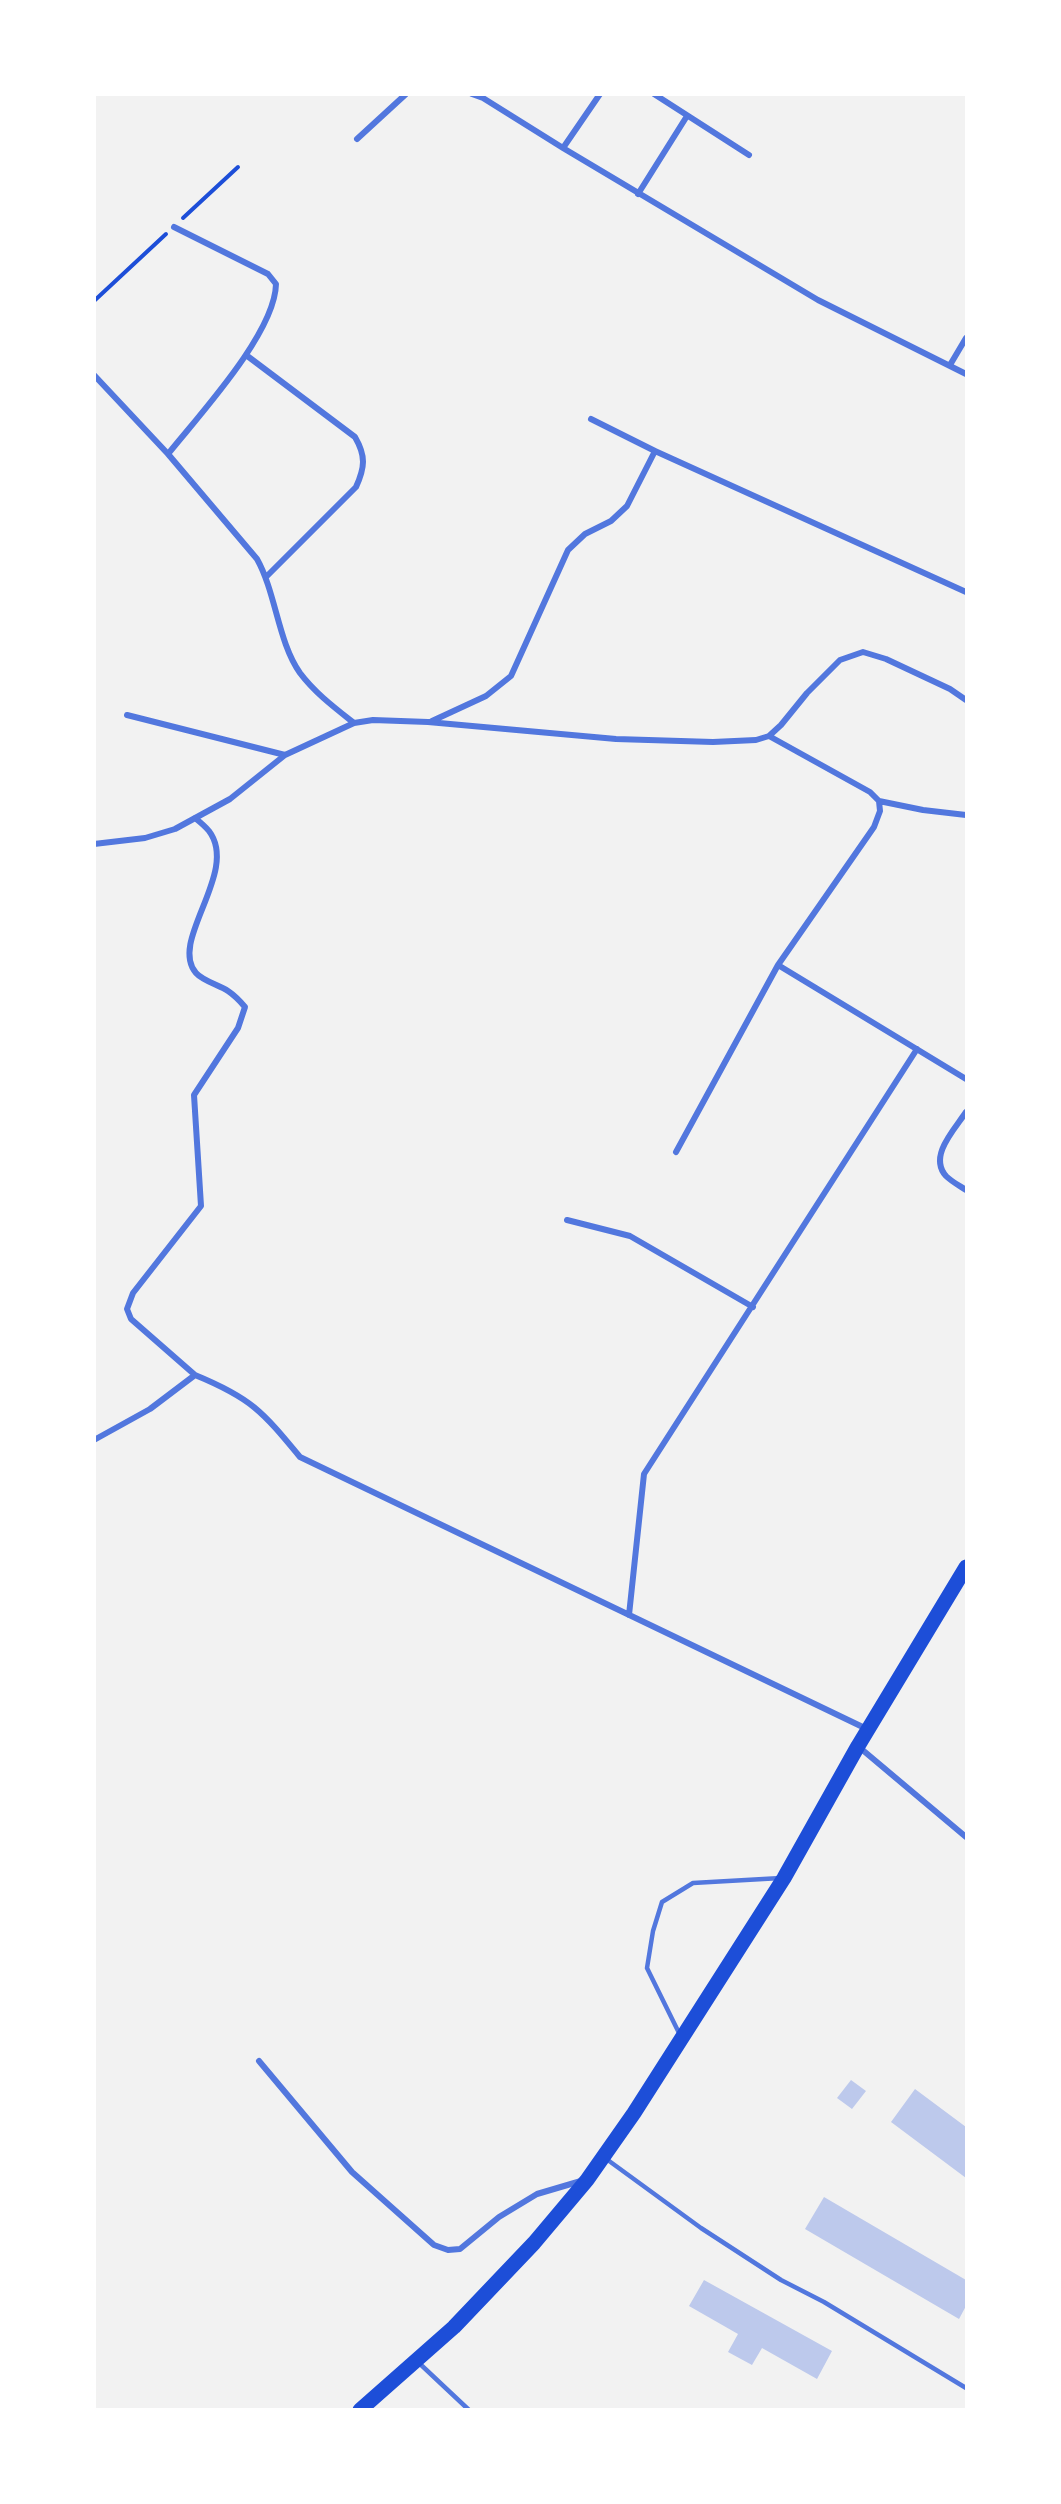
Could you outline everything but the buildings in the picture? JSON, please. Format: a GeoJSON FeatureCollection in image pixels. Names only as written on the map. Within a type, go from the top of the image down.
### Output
{"type":"FeatureCollection","features":[{"type":"Feature","properties":{"kind":"main road"},"geometry":{"type":"LineString","coordinates":[[360,2409],[417,2361],[534,2243],[587,2180],[682,2038],[784,1878],[858,1746],[966,1567]]}},
{"type":"Feature","properties":{"kind":"street"},"geometry":{"type":"LineString","coordinates":[[357,139],[406,94]]}},
{"type":"Feature","properties":{"kind":"street"},"geometry":{"type":"LineString","coordinates":[[472,94],[483,98],[638,194],[818,300],[966,374]]}},
{"type":"Feature","properties":{"kind":"street"},"geometry":{"type":"LineString","coordinates":[[563,148],[600,94]]}},
{"type":"Feature","properties":{"kind":"street"},"geometry":{"type":"LineString","coordinates":[[654,94],[749,155]]}},
{"type":"Feature","properties":{"kind":"street"},"geometry":{"type":"LineString","coordinates":[[638,194],[687,116]]}},
{"type":"Feature","properties":{"kind":"street"},"geometry":{"type":"LineString","coordinates":[[168,454],[246,355],[276,299],[276,284],[268,274],[174,227]]}},
{"type":"Feature","properties":{"kind":"street"},"geometry":{"type":"LineString","coordinates":[[950,365],[966,338]]}},
{"type":"Feature","properties":{"kind":"street"},"geometry":{"type":"LineString","coordinates":[[246,355],[355,437],[363,452],[364,470],[356,487],[267,576]]}},
{"type":"Feature","properties":{"kind":"street"},"geometry":{"type":"LineString","coordinates":[[94,375],[168,454],[257,559],[267,576],[288,646],[299,671],[323,699],[354,723]]}},
{"type":"Feature","properties":{"kind":"street"},"geometry":{"type":"LineString","coordinates":[[591,419],[655,451],[966,592]]}},
{"type":"Feature","properties":{"kind":"street"},"geometry":{"type":"LineString","coordinates":[[428,722],[486,696],[511,676],[568,550],[585,534],[611,521],[627,506],[655,451]]}},
{"type":"Feature","properties":{"kind":"street"},"geometry":{"type":"LineString","coordinates":[[769,736],[829,669],[840,660],[863,652],[886,659],[950,689],[966,700]]}},
{"type":"Feature","properties":{"kind":"street"},"geometry":{"type":"LineString","coordinates":[[127,715],[285,755]]}},
{"type":"Feature","properties":{"kind":"street"},"geometry":{"type":"LineString","coordinates":[[94,844],[144,838],[175,830],[230,799],[285,755],[354,723],[385,719],[616,738],[681,741],[737,741],[769,736],[870,792],[879,801],[923,810],[966,815]]}},
{"type":"Feature","properties":{"kind":"street"},"geometry":{"type":"LineString","coordinates":[[676,1152],[778,965],[874,827],[880,811],[879,801]]}},
{"type":"Feature","properties":{"kind":"street"},"geometry":{"type":"LineString","coordinates":[[195,818],[210,832],[218,855],[212,886],[194,929],[189,958],[196,973],[228,991],[245,1006],[238,1028],[194,1095],[201,1206],[133,1293],[127,1309],[131,1319],[195,1375],[232,1390],[262,1411],[300,1456],[869,1730]]}},
{"type":"Feature","properties":{"kind":"street"},"geometry":{"type":"LineString","coordinates":[[778,965],[966,1079]]}},
{"type":"Feature","properties":{"kind":"street"},"geometry":{"type":"LineString","coordinates":[[629,1615],[644,1474],[664,1439],[753,1307],[917,1049]]}},
{"type":"Feature","properties":{"kind":"street"},"geometry":{"type":"LineString","coordinates":[[966,1112],[940,1153],[940,1163],[945,1176],[966,1190]]}},
{"type":"Feature","properties":{"kind":"street"},"geometry":{"type":"LineString","coordinates":[[567,1220],[630,1236],[753,1307]]}},
{"type":"Feature","properties":{"kind":"street"},"geometry":{"type":"LineString","coordinates":[[94,1440],[150,1409],[195,1375]]}},
{"type":"Feature","properties":{"kind":"street"},"geometry":{"type":"LineString","coordinates":[[858,1746],[966,1837]]}},
{"type":"Feature","properties":{"kind":"street"},"geometry":{"type":"LineString","coordinates":[[259,2061],[352,2172],[434,2245],[448,2250],[460,2249],[499,2217],[537,2194],[587,2180]]}},
{"type":"Feature","properties":{"kind":"lane"},"geometry":{"type":"LineString","coordinates":[[682,2038],[647,1968],[653,1931],[662,1902],[693,1883],[784,1878]]}},
{"type":"Feature","properties":{"kind":"lane"},"geometry":{"type":"LineString","coordinates":[[602,2156],[701,2228],[781,2280],[824,2302],[966,2388]]}},
{"type":"Feature","properties":{"kind":"lane"},"geometry":{"type":"LineString","coordinates":[[417,2361],[470,2409]]}}]}
